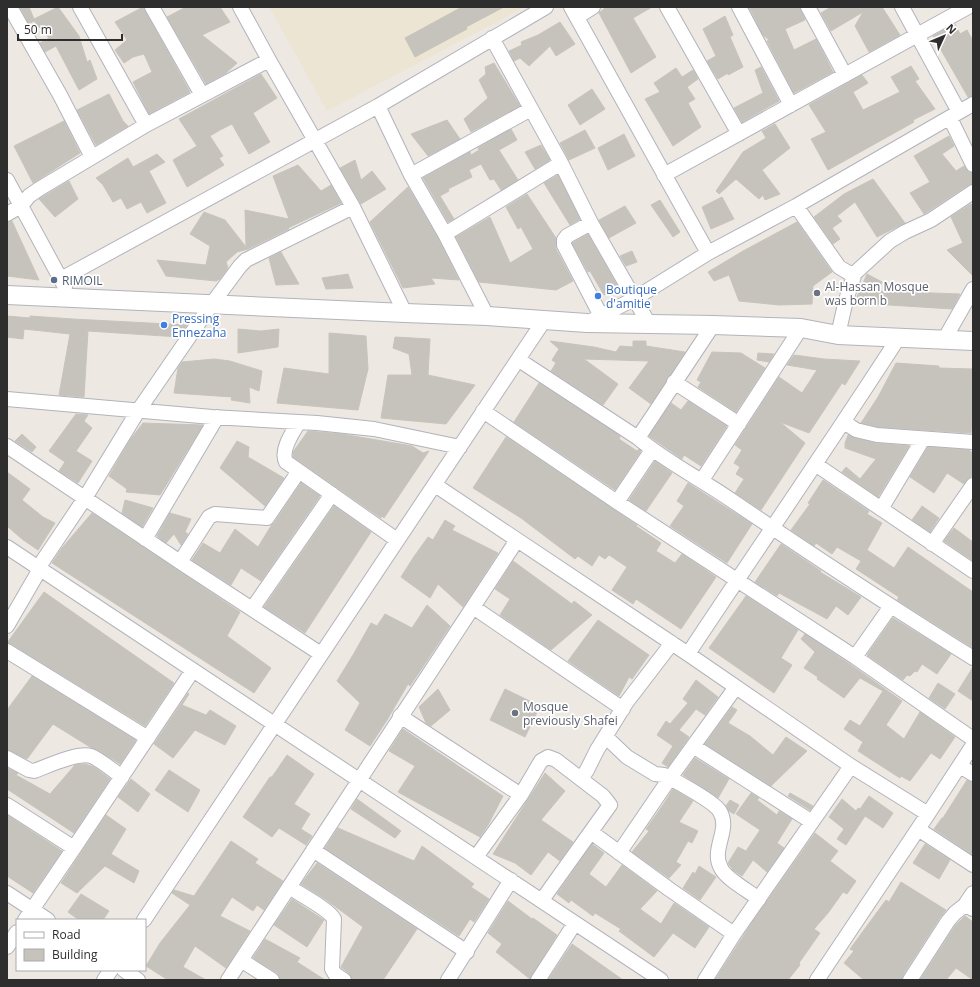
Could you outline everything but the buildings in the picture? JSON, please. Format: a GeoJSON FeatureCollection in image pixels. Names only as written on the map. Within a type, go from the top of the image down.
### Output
{"type":"FeatureCollection","features":[{"type":"Feature","properties":{"kind":"street"},"geometry":{"type":"LineString","coordinates":[[10,7],[92,157]]}},
{"type":"Feature","properties":{"kind":"street"},"geometry":{"type":"LineString","coordinates":[[80,7],[146,125]]}},
{"type":"Feature","properties":{"kind":"street"},"geometry":{"type":"LineString","coordinates":[[152,7],[202,95]]}},
{"type":"Feature","properties":{"kind":"street"},"geometry":{"type":"LineString","coordinates":[[240,7],[353,207],[405,313]]}},
{"type":"Feature","properties":{"kind":"street"},"geometry":{"type":"LineString","coordinates":[[61,279],[378,106],[546,7]]}},
{"type":"Feature","properties":{"kind":"street"},"geometry":{"type":"LineString","coordinates":[[593,7],[574,12],[708,253]]}},
{"type":"Feature","properties":{"kind":"street"},"geometry":{"type":"LineString","coordinates":[[667,7],[738,134]]}},
{"type":"Feature","properties":{"kind":"street"},"geometry":{"type":"LineString","coordinates":[[739,7],[791,105]]}},
{"type":"Feature","properties":{"kind":"street"},"geometry":{"type":"LineString","coordinates":[[808,7],[845,75]]}},
{"type":"Feature","properties":{"kind":"street"},"geometry":{"type":"LineString","coordinates":[[902,7],[955,115],[973,165]]}},
{"type":"Feature","properties":{"kind":"street"},"geometry":{"type":"LineString","coordinates":[[664,175],[968,7]]}},
{"type":"Feature","properties":{"kind":"street"},"geometry":{"type":"LineString","coordinates":[[492,38],[561,163],[591,222],[649,324]]}},
{"type":"Feature","properties":{"kind":"street"},"geometry":{"type":"LineString","coordinates":[[7,214],[21,206],[29,196],[39,189],[146,125],[269,60]]}},
{"type":"Feature","properties":{"kind":"street"},"geometry":{"type":"LineString","coordinates":[[594,320],[634,299],[708,253],[796,206],[973,104]]}},
{"type":"Feature","properties":{"kind":"street"},"geometry":{"type":"LineString","coordinates":[[378,106],[412,175],[445,234],[487,316]]}},
{"type":"Feature","properties":{"kind":"street"},"geometry":{"type":"LineString","coordinates":[[412,175],[531,109]]}},
{"type":"Feature","properties":{"kind":"street"},"geometry":{"type":"LineString","coordinates":[[445,234],[561,163]]}},
{"type":"Feature","properties":{"kind":"street"},"geometry":{"type":"LineString","coordinates":[[7,180],[71,298]]}},
{"type":"Feature","properties":{"kind":"street"},"geometry":{"type":"LineString","coordinates":[[838,335],[846,300],[855,273],[890,241],[904,232],[932,220],[973,192]]}},
{"type":"Feature","properties":{"kind":"street"},"geometry":{"type":"LineString","coordinates":[[796,206],[839,267],[849,273],[855,273]]}},
{"type":"Feature","properties":{"kind":"street"},"geometry":{"type":"LineString","coordinates":[[7,626],[39,568],[85,498],[138,411],[211,305],[240,266],[246,260],[353,207]]}},
{"type":"Feature","properties":{"kind":"street"},"geometry":{"type":"LineString","coordinates":[[591,222],[567,236],[564,240],[564,245],[594,320]]}},
{"type":"Feature","properties":{"kind":"street"},"geometry":{"type":"LineString","coordinates":[[944,340],[973,290]]}},
{"type":"Feature","properties":{"kind":"street"},"geometry":{"type":"LineString","coordinates":[[7,295],[211,305],[594,320],[649,324],[801,328],[838,335],[973,341]]}},
{"type":"Feature","properties":{"kind":"street"},"geometry":{"type":"LineString","coordinates":[[145,919],[545,319]]}},
{"type":"Feature","properties":{"kind":"street"},"geometry":{"type":"LineString","coordinates":[[638,438],[713,325]]}},
{"type":"Feature","properties":{"kind":"street"},"geometry":{"type":"LineString","coordinates":[[702,480],[801,328]]}},
{"type":"Feature","properties":{"kind":"street"},"geometry":{"type":"LineString","coordinates":[[688,654],[736,580],[844,422],[899,337]]}},
{"type":"Feature","properties":{"kind":"street"},"geometry":{"type":"LineString","coordinates":[[519,360],[638,438],[652,450],[702,480],[772,528],[973,658]]}},
{"type":"Feature","properties":{"kind":"street"},"geometry":{"type":"LineString","coordinates":[[674,382],[739,424]]}},
{"type":"Feature","properties":{"kind":"street"},"geometry":{"type":"LineString","coordinates":[[7,399],[138,411],[374,428],[460,447]]}},
{"type":"Feature","properties":{"kind":"street"},"geometry":{"type":"LineString","coordinates":[[483,411],[617,502],[855,657],[973,739]]}},
{"type":"Feature","properties":{"kind":"street"},"geometry":{"type":"LineString","coordinates":[[145,538],[217,417]]}},
{"type":"Feature","properties":{"kind":"street"},"geometry":{"type":"LineString","coordinates":[[299,422],[290,437],[283,456],[286,462],[398,540]]}},
{"type":"Feature","properties":{"kind":"street"},"geometry":{"type":"LineString","coordinates":[[844,422],[856,430],[866,433],[923,439],[973,442]]}},
{"type":"Feature","properties":{"kind":"street"},"geometry":{"type":"LineString","coordinates":[[881,509],[923,439]]}},
{"type":"Feature","properties":{"kind":"street"},"geometry":{"type":"LineString","coordinates":[[7,446],[321,654]]}},
{"type":"Feature","properties":{"kind":"street"},"geometry":{"type":"LineString","coordinates":[[617,502],[652,450]]}},
{"type":"Feature","properties":{"kind":"street"},"geometry":{"type":"LineString","coordinates":[[815,464],[973,571]]}},
{"type":"Feature","properties":{"kind":"street"},"geometry":{"type":"LineString","coordinates":[[180,562],[209,517],[215,514],[267,518],[299,471]]}},
{"type":"Feature","properties":{"kind":"street"},"geometry":{"type":"LineString","coordinates":[[435,485],[672,643],[850,766],[928,814]]}},
{"type":"Feature","properties":{"kind":"street"},"geometry":{"type":"LineString","coordinates":[[932,544],[973,485]]}},
{"type":"Feature","properties":{"kind":"street"},"geometry":{"type":"LineString","coordinates":[[252,609],[332,494]]}},
{"type":"Feature","properties":{"kind":"street"},"geometry":{"type":"LineString","coordinates":[[228,980],[347,800],[358,779],[517,540]]}},
{"type":"Feature","properties":{"kind":"street"},"geometry":{"type":"LineString","coordinates":[[7,547],[661,980]]}},
{"type":"Feature","properties":{"kind":"street"},"geometry":{"type":"LineString","coordinates":[[855,657],[891,606]]}},
{"type":"Feature","properties":{"kind":"street"},"geometry":{"type":"LineString","coordinates":[[473,607],[623,710]]}},
{"type":"Feature","properties":{"kind":"street"},"geometry":{"type":"LineString","coordinates":[[580,779],[587,770],[626,703],[672,643]]}},
{"type":"Feature","properties":{"kind":"street"},"geometry":{"type":"LineString","coordinates":[[7,652],[148,738]]}},
{"type":"Feature","properties":{"kind":"street"},"geometry":{"type":"LineString","coordinates":[[28,915],[193,670]]}},
{"type":"Feature","properties":{"kind":"street"},"geometry":{"type":"LineString","coordinates":[[619,853],[670,778],[736,687]]}},
{"type":"Feature","properties":{"kind":"street"},"geometry":{"type":"LineString","coordinates":[[400,716],[521,795]]}},
{"type":"Feature","properties":{"kind":"street"},"geometry":{"type":"LineString","coordinates":[[606,737],[627,757],[654,774],[664,775],[670,778],[718,809],[724,821],[723,835],[717,858],[721,870],[759,898]]}},
{"type":"Feature","properties":{"kind":"street"},"geometry":{"type":"LineString","coordinates":[[817,980],[973,745]]}},
{"type":"Feature","properties":{"kind":"street"},"geometry":{"type":"LineString","coordinates":[[693,746],[812,822]]}},
{"type":"Feature","properties":{"kind":"street"},"geometry":{"type":"LineString","coordinates":[[7,758],[29,770],[34,771],[75,756],[91,756],[122,777]]}},
{"type":"Feature","properties":{"kind":"street"},"geometry":{"type":"LineString","coordinates":[[476,857],[521,795],[541,761],[548,757],[556,760],[603,796],[610,805],[542,900]]}},
{"type":"Feature","properties":{"kind":"street"},"geometry":{"type":"LineString","coordinates":[[705,980],[734,934],[850,766]]}},
{"type":"Feature","properties":{"kind":"street"},"geometry":{"type":"LineString","coordinates":[[960,766],[973,774]]}},
{"type":"Feature","properties":{"kind":"street"},"geometry":{"type":"LineString","coordinates":[[7,805],[74,848]]}},
{"type":"Feature","properties":{"kind":"street"},"geometry":{"type":"LineString","coordinates":[[918,829],[973,865]]}},
{"type":"Feature","properties":{"kind":"street"},"geometry":{"type":"LineString","coordinates":[[591,832],[734,934]]}},
{"type":"Feature","properties":{"kind":"street"},"geometry":{"type":"LineString","coordinates":[[313,850],[466,952]]}},
{"type":"Feature","properties":{"kind":"street"},"geometry":{"type":"LineString","coordinates":[[448,980],[511,880]]}},
{"type":"Feature","properties":{"kind":"street"},"geometry":{"type":"LineString","coordinates":[[289,887],[323,909],[334,919],[332,969],[335,974],[344,980]]}},
{"type":"Feature","properties":{"kind":"street"},"geometry":{"type":"LineString","coordinates":[[7,893],[28,915],[44,919]]}},
{"type":"Feature","properties":{"kind":"street"},"geometry":{"type":"LineString","coordinates":[[910,980],[948,921],[955,913],[969,907],[973,893]]}},
{"type":"Feature","properties":{"kind":"street"},"geometry":{"type":"LineString","coordinates":[[538,980],[575,923]]}},
{"type":"Feature","properties":{"kind":"street"},"geometry":{"type":"LineString","coordinates":[[7,947],[16,934]]}},
{"type":"Feature","properties":{"kind":"street"},"geometry":{"type":"LineString","coordinates":[[241,960],[272,980]]}},
{"type":"Feature","properties":{"kind":"street"},"geometry":{"type":"LineString","coordinates":[[104,980],[110,971]]}},
{"type":"Feature","properties":{"kind":"street"},"geometry":{"type":"LineString","coordinates":[[125,971],[138,980]]}},
{"type":"Feature","properties":{"kind":"shaded area"},"geometry":{"type":"Polygon","coordinates":[[[269,7],[525,7],[327,111],[269,7]]]}},
{"type":"Feature","properties":{"kind":"place","name":"RIMOIL"},"geometry":{"type":"Point","coordinates":[54,280]}},
{"type":"Feature","properties":{"kind":"place","name":"Al-Hassan Mosque was born b"},"geometry":{"type":"Point","coordinates":[817,293]}},
{"type":"Feature","properties":{"kind":"place","name":"Boutique d'amitie"},"geometry":{"type":"Point","coordinates":[598,296]}},
{"type":"Feature","properties":{"kind":"place","name":"Pressing Ennezaha"},"geometry":{"type":"Point","coordinates":[164,325]}},
{"type":"Feature","properties":{"kind":"place","name":"Mosque previously Shafei"},"geometry":{"type":"Point","coordinates":[515,713]}}]}
